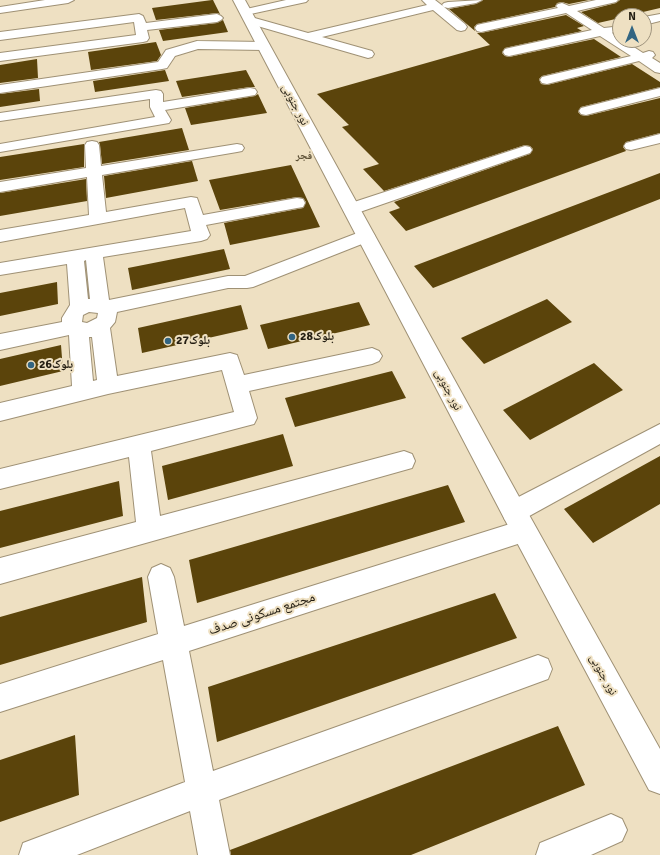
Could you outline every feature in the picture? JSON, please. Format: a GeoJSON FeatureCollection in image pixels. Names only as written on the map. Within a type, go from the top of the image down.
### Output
{"type":"FeatureCollection","features":[{"type":"Feature","properties":{"kind":"street"},"geometry":{"type":"LineString","coordinates":[[0,10],[68,0]]}},
{"type":"Feature","properties":{"kind":"street"},"geometry":{"type":"LineString","coordinates":[[245,11],[302,0]]}},
{"type":"Feature","properties":{"kind":"street"},"geometry":{"type":"LineString","coordinates":[[448,5],[476,0]]}},
{"type":"Feature","properties":{"kind":"street"},"geometry":{"type":"LineString","coordinates":[[552,0],[660,69]]}},
{"type":"Feature","properties":{"kind":"street"},"geometry":{"type":"LineString","coordinates":[[481,28],[612,0]]}},
{"type":"Feature","properties":{"kind":"street"},"geometry":{"type":"LineString","coordinates":[[308,37],[432,3],[461,27]]}},
{"type":"Feature","properties":{"kind":"street"},"geometry":{"type":"LineString","coordinates":[[245,11],[308,37],[368,54]]}},
{"type":"Feature","properties":{"kind":"street","name":"نور جنوبی"},"geometry":{"type":"LineString","coordinates":[[245,11],[519,522],[660,779]]}},
{"type":"Feature","properties":{"kind":"street"},"geometry":{"type":"LineString","coordinates":[[0,36],[139,18],[144,38],[0,57]]}},
{"type":"Feature","properties":{"kind":"street"},"geometry":{"type":"LineString","coordinates":[[141,27],[217,18]]}},
{"type":"Feature","properties":{"kind":"street"},"geometry":{"type":"LineString","coordinates":[[509,52],[612,29]]}},
{"type":"Feature","properties":{"kind":"street"},"geometry":{"type":"LineString","coordinates":[[0,89],[162,66],[170,54],[197,45],[264,46]]}},
{"type":"Feature","properties":{"kind":"street"},"geometry":{"type":"LineString","coordinates":[[75,47],[79,77],[86,104]]}},
{"type":"Feature","properties":{"kind":"street"},"geometry":{"type":"LineString","coordinates":[[43,51],[50,110]]}},
{"type":"Feature","properties":{"kind":"street"},"geometry":{"type":"LineString","coordinates":[[547,80],[660,52]]}},
{"type":"Feature","properties":{"kind":"street"},"geometry":{"type":"LineString","coordinates":[[158,107],[250,92]]}},
{"type":"Feature","properties":{"kind":"street"},"geometry":{"type":"LineString","coordinates":[[586,111],[660,92]]}},
{"type":"Feature","properties":{"kind":"street"},"geometry":{"type":"LineString","coordinates":[[0,117],[156,94],[158,107],[164,120],[0,148]]}},
{"type":"Feature","properties":{"kind":"street"},"geometry":{"type":"LineString","coordinates":[[631,146],[660,138]]}},
{"type":"Feature","properties":{"kind":"street"},"geometry":{"type":"LineString","coordinates":[[92,145],[98,218]]}},
{"type":"Feature","properties":{"kind":"street"},"geometry":{"type":"LineString","coordinates":[[0,187],[237,148]]}},
{"type":"Feature","properties":{"kind":"street"},"geometry":{"type":"LineString","coordinates":[[351,209],[525,150]]}},
{"type":"Feature","properties":{"kind":"street"},"geometry":{"type":"LineString","coordinates":[[0,236],[191,202],[201,235],[0,269]]}},
{"type":"Feature","properties":{"kind":"street"},"geometry":{"type":"LineString","coordinates":[[197,221],[297,203]]}},
{"type":"Feature","properties":{"kind":"street"},"geometry":{"type":"LineString","coordinates":[[0,333],[76,321],[93,330],[102,316],[236,293],[247,282],[366,236]]}},
{"type":"Feature","properties":{"kind":"street"},"geometry":{"type":"LineString","coordinates":[[94,253],[102,316],[108,386]]}},
{"type":"Feature","properties":{"kind":"street"},"geometry":{"type":"LineString","coordinates":[[75,257],[76,321],[83,392]]}},
{"type":"Feature","properties":{"kind":"street"},"geometry":{"type":"LineString","coordinates":[[0,342],[76,321]]}},
{"type":"Feature","properties":{"kind":"street"},"geometry":{"type":"LineString","coordinates":[[237,385],[372,356]]}},
{"type":"Feature","properties":{"kind":"street"},"geometry":{"type":"LineString","coordinates":[[0,412],[108,386],[230,361],[246,418],[0,479]]}},
{"type":"Feature","properties":{"kind":"street","name":"مجتمع مسکونی صدف"},"geometry":{"type":"LineString","coordinates":[[0,698],[173,642],[519,522],[660,433]]}},
{"type":"Feature","properties":{"kind":"street"},"geometry":{"type":"LineString","coordinates":[[139,444],[149,529]]}},
{"type":"Feature","properties":{"kind":"street"},"geometry":{"type":"LineString","coordinates":[[0,571],[149,529],[404,461]]}},
{"type":"Feature","properties":{"kind":"street"},"geometry":{"type":"LineString","coordinates":[[161,577],[214,855]]}},
{"type":"Feature","properties":{"kind":"street"},"geometry":{"type":"LineString","coordinates":[[35,855],[201,791],[538,669]]}},
{"type":"Feature","properties":{"kind":"street"},"geometry":{"type":"LineString","coordinates":[[552,855],[611,830]]}},
{"type":"Feature","properties":{"kind":"building"},"geometry":{"type":"Polygon","coordinates":[[[213,0],[220,14],[217,13],[156,20],[152,8],[213,0]]]}},
{"type":"Feature","properties":{"kind":"building"},"geometry":{"type":"Polygon","coordinates":[[[483,0],[589,0],[569,4],[562,2],[557,3],[555,7],[477,24],[474,27],[475,31],[449,9],[476,4],[483,0]]]}},
{"type":"Feature","properties":{"kind":"building"},"geometry":{"type":"Polygon","coordinates":[[[620,0],[660,0],[660,8],[652,10],[652,8],[612,8],[612,20],[598,23],[581,12],[616,3],[620,0]]]}},
{"type":"Feature","properties":{"kind":"building"},"geometry":{"type":"Polygon","coordinates":[[[566,15],[584,26],[577,28],[582,31],[505,48],[502,53],[509,57],[594,39],[621,57],[542,76],[539,79],[541,84],[547,85],[632,64],[660,82],[660,87],[581,107],[578,112],[581,115],[586,116],[660,98],[660,133],[626,142],[623,147],[626,151],[406,231],[389,212],[400,208],[394,202],[530,154],[533,149],[530,146],[525,145],[384,191],[363,169],[379,164],[342,127],[349,125],[317,94],[490,45],[477,33],[566,15]]]}},
{"type":"Feature","properties":{"kind":"building"},"geometry":{"type":"Polygon","coordinates":[[[223,20],[228,32],[163,41],[159,30],[217,23],[223,20]]]}},
{"type":"Feature","properties":{"kind":"building"},"geometry":{"type":"Polygon","coordinates":[[[156,42],[161,55],[157,61],[91,70],[88,52],[156,42]]]}},
{"type":"Feature","properties":{"kind":"building"},"geometry":{"type":"Polygon","coordinates":[[[37,59],[38,78],[0,83],[0,65],[37,59]]]}},
{"type":"Feature","properties":{"kind":"building"},"geometry":{"type":"Polygon","coordinates":[[[165,70],[169,81],[95,92],[93,81],[165,70]]]}},
{"type":"Feature","properties":{"kind":"building"},"geometry":{"type":"Polygon","coordinates":[[[246,70],[255,87],[182,97],[176,81],[246,70]]]}},
{"type":"Feature","properties":{"kind":"building"},"geometry":{"type":"Polygon","coordinates":[[[39,89],[40,101],[0,107],[0,94],[39,89]]]}},
{"type":"Feature","properties":{"kind":"building"},"geometry":{"type":"Polygon","coordinates":[[[258,94],[267,113],[191,125],[185,108],[255,96],[258,94]]]}},
{"type":"Feature","properties":{"kind":"building"},"geometry":{"type":"Polygon","coordinates":[[[182,128],[189,150],[102,164],[99,142],[182,128]]]}},
{"type":"Feature","properties":{"kind":"building"},"geometry":{"type":"Polygon","coordinates":[[[84,144],[84,167],[0,180],[0,157],[84,144]]]}},
{"type":"Feature","properties":{"kind":"building"},"geometry":{"type":"Polygon","coordinates":[[[192,161],[198,181],[106,198],[104,176],[192,161]]]}},
{"type":"Feature","properties":{"kind":"building"},"geometry":{"type":"Polygon","coordinates":[[[291,165],[320,227],[230,245],[224,223],[303,208],[306,202],[303,198],[297,197],[220,210],[209,180],[291,165]]]}},
{"type":"Feature","properties":{"kind":"building"},"geometry":{"type":"Polygon","coordinates":[[[660,173],[660,199],[433,288],[414,266],[660,173]]]}},
{"type":"Feature","properties":{"kind":"building"},"geometry":{"type":"Polygon","coordinates":[[[86,179],[87,201],[0,216],[0,193],[86,179]]]}},
{"type":"Feature","properties":{"kind":"building"},"geometry":{"type":"Polygon","coordinates":[[[224,249],[230,269],[132,290],[128,268],[224,249]]]}},
{"type":"Feature","properties":{"kind":"building"},"geometry":{"type":"Polygon","coordinates":[[[57,282],[58,304],[0,316],[0,293],[57,282]]]}},
{"type":"Feature","properties":{"kind":"building"},"geometry":{"type":"Polygon","coordinates":[[[547,299],[572,322],[484,364],[461,338],[547,299]]]}},
{"type":"Feature","properties":{"kind":"building","name":"بلوک28"},"geometry":{"type":"Polygon","coordinates":[[[359,302],[370,325],[268,349],[260,325],[359,302]]]}},
{"type":"Feature","properties":{"kind":"building","name":"بلوک27"},"geometry":{"type":"Polygon","coordinates":[[[241,305],[248,329],[142,353],[138,328],[241,305]]]}},
{"type":"Feature","properties":{"kind":"building","name":"بلوک26"},"geometry":{"type":"Polygon","coordinates":[[[61,345],[63,371],[0,386],[0,359],[61,345]]]}},
{"type":"Feature","properties":{"kind":"building"},"geometry":{"type":"Polygon","coordinates":[[[594,363],[623,390],[530,440],[503,410],[594,363]]]}},
{"type":"Feature","properties":{"kind":"building"},"geometry":{"type":"Polygon","coordinates":[[[392,371],[406,398],[295,427],[285,398],[392,371]]]}},
{"type":"Feature","properties":{"kind":"building"},"geometry":{"type":"Polygon","coordinates":[[[283,434],[293,466],[168,500],[162,466],[283,434]]]}},
{"type":"Feature","properties":{"kind":"building"},"geometry":{"type":"Polygon","coordinates":[[[660,456],[660,504],[593,543],[564,509],[660,456]]]}},
{"type":"Feature","properties":{"kind":"building"},"geometry":{"type":"Polygon","coordinates":[[[119,481],[123,516],[0,548],[0,511],[119,481]]]}},
{"type":"Feature","properties":{"kind":"building"},"geometry":{"type":"Polygon","coordinates":[[[448,485],[465,522],[197,603],[189,560],[448,485]]]}},
{"type":"Feature","properties":{"kind":"building"},"geometry":{"type":"Polygon","coordinates":[[[142,577],[147,622],[0,665],[0,617],[142,577]]]}},
{"type":"Feature","properties":{"kind":"building"},"geometry":{"type":"Polygon","coordinates":[[[495,593],[517,638],[217,742],[208,687],[495,593]]]}},
{"type":"Feature","properties":{"kind":"building"},"geometry":{"type":"Polygon","coordinates":[[[558,726],[585,785],[411,855],[231,855],[230,850],[558,726]]]}},
{"type":"Feature","properties":{"kind":"building"},"geometry":{"type":"Polygon","coordinates":[[[75,735],[79,795],[0,822],[0,760],[75,735]]]}},
{"type":"Feature","properties":{"kind":"place","name":"بلوک28"},"geometry":{"type":"Point","coordinates":[292,337]}},
{"type":"Feature","properties":{"kind":"place","name":"بلوک27"},"geometry":{"type":"Point","coordinates":[168,341]}},
{"type":"Feature","properties":{"kind":"place","name":"بلوک26"},"geometry":{"type":"Point","coordinates":[31,365]}},
{"type":"Feature","properties":{"kind":"district","name":"فجر"},"geometry":{"type":"Point","coordinates":[304,156]}}]}
